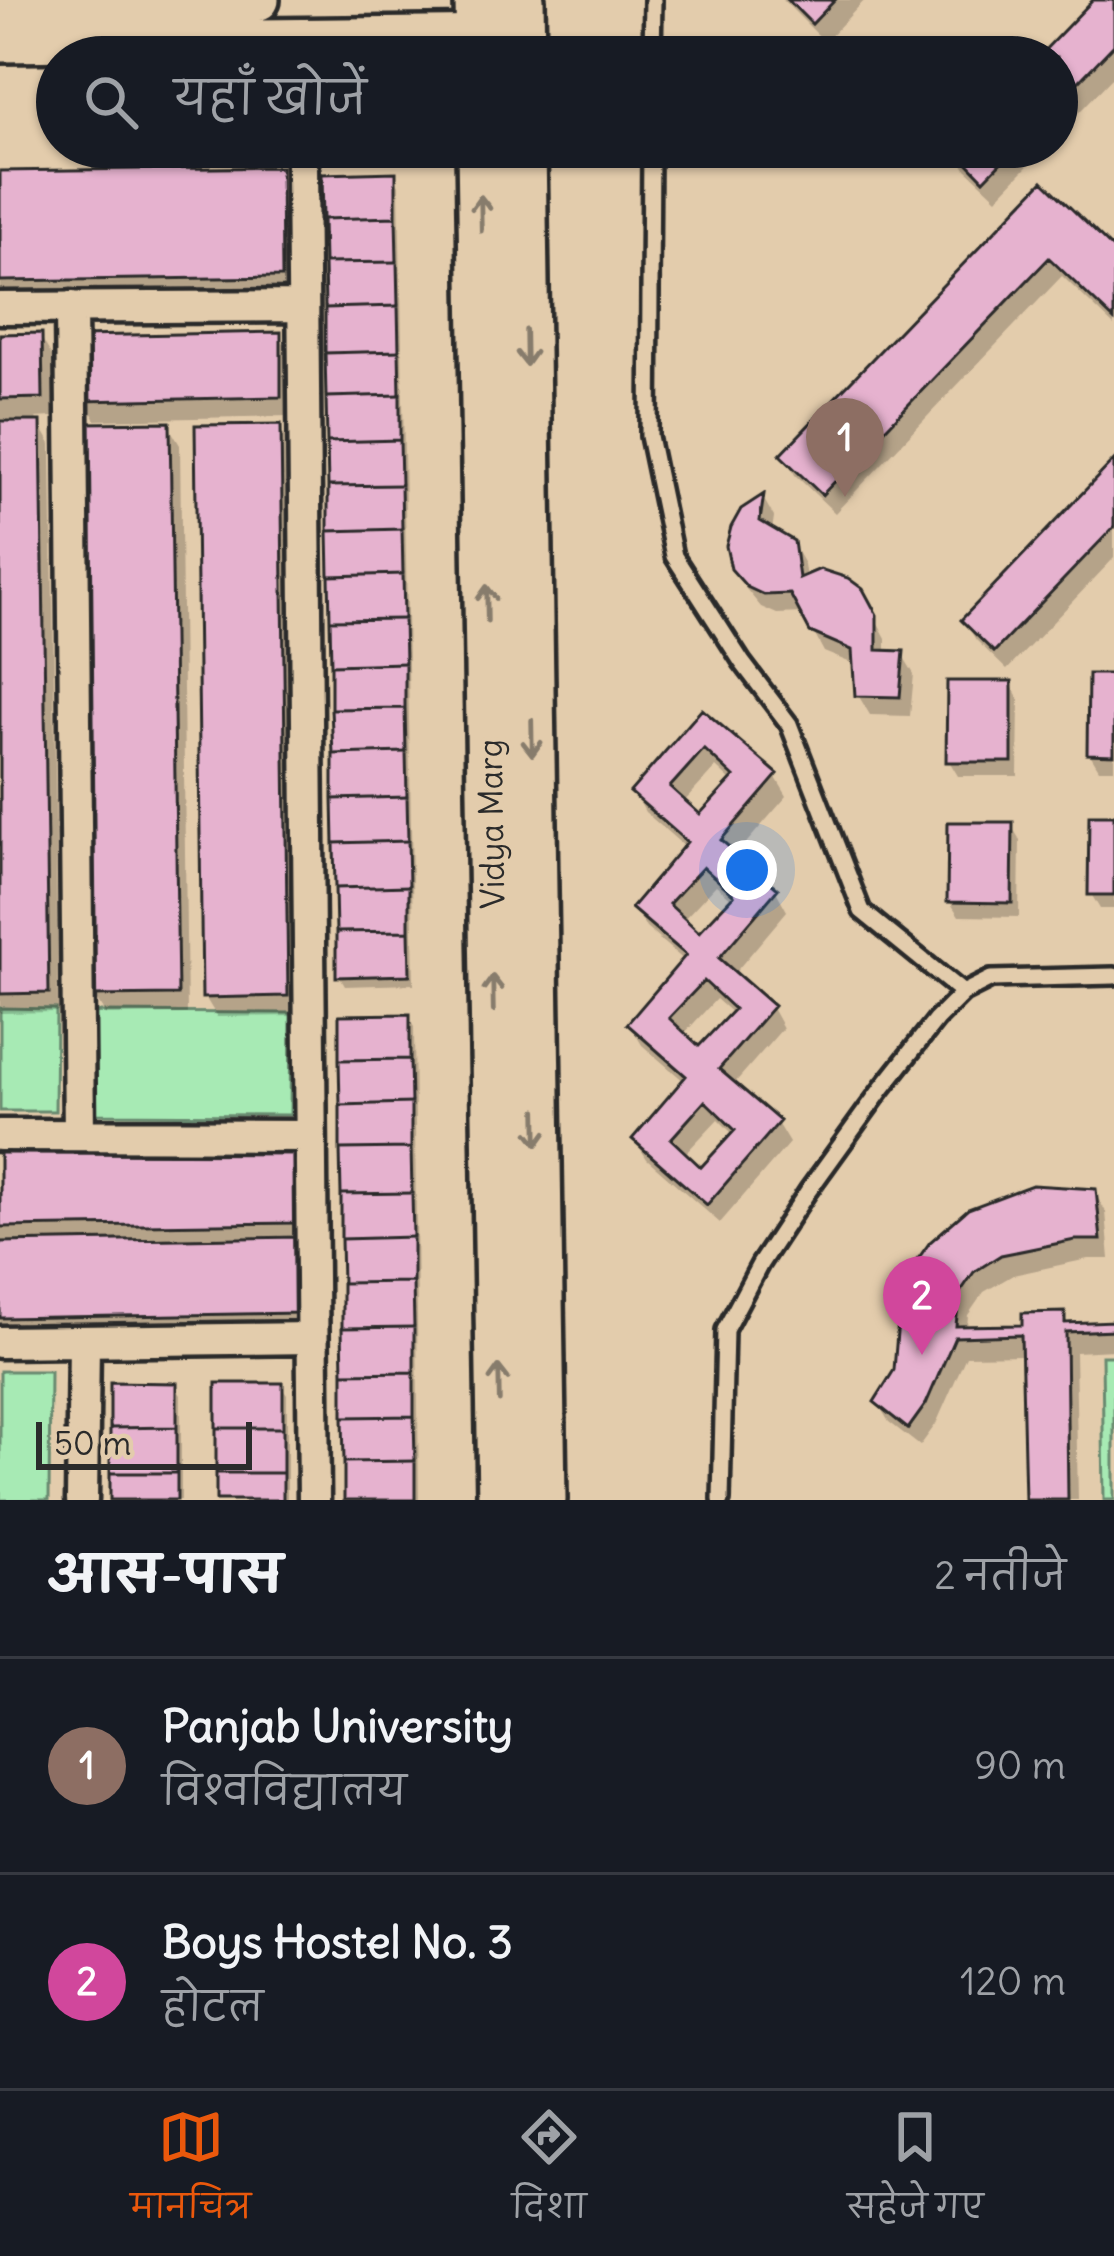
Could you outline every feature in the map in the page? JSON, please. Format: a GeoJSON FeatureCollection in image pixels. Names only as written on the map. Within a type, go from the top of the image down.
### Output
{"type":"FeatureCollection","features":[{"type":"Feature","properties":{"kind":"main road","name":"Vidya Marg"},"geometry":{"type":"LineString","coordinates":[[480,168],[501,1500]]}},
{"type":"Feature","properties":{"kind":"main road","name":"Vidya Marg"},"geometry":{"type":"LineString","coordinates":[[524,168],[543,1500]]}},
{"type":"Feature","properties":{"kind":"street"},"geometry":{"type":"LineString","coordinates":[[0,3],[259,0]]}},
{"type":"Feature","properties":{"kind":"street"},"geometry":{"type":"LineString","coordinates":[[273,36],[500,31]]}},
{"type":"Feature","properties":{"kind":"street"},"geometry":{"type":"LineString","coordinates":[[0,42],[36,41]]}},
{"type":"Feature","properties":{"kind":"street"},"geometry":{"type":"LineString","coordinates":[[302,168],[314,1500]]}},
{"type":"Feature","properties":{"kind":"street"},"geometry":{"type":"LineString","coordinates":[[0,308],[303,306]]}},
{"type":"Feature","properties":{"kind":"street"},"geometry":{"type":"LineString","coordinates":[[71,307],[79,1135]]}},
{"type":"Feature","properties":{"kind":"street"},"geometry":{"type":"LineString","coordinates":[[0,1135],[310,1136]]}},
{"type":"Feature","properties":{"kind":"street"},"geometry":{"type":"LineString","coordinates":[[0,1342],[312,1338]]}},
{"type":"Feature","properties":{"kind":"street"},"geometry":{"type":"LineString","coordinates":[[82,1500],[84,1342]]}},
{"type":"Feature","properties":{"kind":"lane"},"geometry":{"type":"LineString","coordinates":[[652,36],[653,0]]}},
{"type":"Feature","properties":{"kind":"lane"},"geometry":{"type":"LineString","coordinates":[[652,168],[649,436],[674,556],[742,662],[789,724],[862,911],[963,993]]}},
{"type":"Feature","properties":{"kind":"lane"},"geometry":{"type":"LineString","coordinates":[[721,1500],[725,1330],[760,1264],[808,1191],[909,1054],[963,993],[991,979],[1114,976]]}},
{"type":"Feature","properties":{"kind":"green space"},"geometry":{"type":"Polygon","coordinates":[[[0,1008],[56,1009],[55,1111],[0,1111],[0,1008]]]}},
{"type":"Feature","properties":{"kind":"green space"},"geometry":{"type":"Polygon","coordinates":[[[95,1012],[291,1013],[290,1115],[95,1114],[95,1012]]]}},
{"type":"Feature","properties":{"kind":"green space"},"geometry":{"type":"Polygon","coordinates":[[[1102,1356],[1114,1356],[1114,1500],[1104,1500],[1102,1356]]]}},
{"type":"Feature","properties":{"kind":"green space"},"geometry":{"type":"Polygon","coordinates":[[[0,1371],[50,1371],[49,1500],[0,1500],[0,1371]]]}},
{"type":"Feature","properties":{"kind":"building"},"geometry":{"type":"Polygon","coordinates":[[[788,0],[835,0],[812,24],[788,0]]]}},
{"type":"Feature","properties":{"kind":"building"},"geometry":{"type":"Polygon","coordinates":[[[1093,0],[1114,0],[1114,45],[1078,82],[1078,36],[1058,36],[1093,0]]]}},
{"type":"Feature","properties":{"kind":"building"},"geometry":{"type":"Polygon","coordinates":[[[281,168],[282,277],[0,281],[0,171],[281,168]]]}},
{"type":"Feature","properties":{"kind":"building"},"geometry":{"type":"Polygon","coordinates":[[[972,168],[996,168],[984,180],[972,168]]]}},
{"type":"Feature","properties":{"kind":"building"},"geometry":{"type":"Polygon","coordinates":[[[396,172],[396,217],[323,219],[322,174],[396,172]]]}},
{"type":"Feature","properties":{"kind":"building"},"geometry":{"type":"Polygon","coordinates":[[[1043,181],[1114,250],[1114,320],[1049,258],[822,495],[780,455],[1043,181]]]}},
{"type":"Feature","properties":{"kind":"building"},"geometry":{"type":"Polygon","coordinates":[[[396,217],[397,262],[324,263],[323,219],[396,217]]]}},
{"type":"Feature","properties":{"kind":"building"},"geometry":{"type":"Polygon","coordinates":[[[397,262],[398,306],[325,308],[324,263],[397,262]]]}},
{"type":"Feature","properties":{"kind":"building"},"geometry":{"type":"Polygon","coordinates":[[[398,306],[399,351],[325,353],[325,308],[398,306]]]}},
{"type":"Feature","properties":{"kind":"building"},"geometry":{"type":"Polygon","coordinates":[[[281,332],[281,397],[81,401],[80,336],[281,332]]]}},
{"type":"Feature","properties":{"kind":"building"},"geometry":{"type":"Polygon","coordinates":[[[42,333],[43,398],[0,399],[0,334],[42,333]]]}},
{"type":"Feature","properties":{"kind":"building"},"geometry":{"type":"Polygon","coordinates":[[[399,351],[400,395],[326,397],[325,353],[399,351]]]}},
{"type":"Feature","properties":{"kind":"building"},"geometry":{"type":"Polygon","coordinates":[[[400,395],[400,440],[327,442],[326,397],[400,395]]]}},
{"type":"Feature","properties":{"kind":"building"},"geometry":{"type":"Polygon","coordinates":[[[0,421],[41,421],[49,993],[0,994],[0,421]]]}},
{"type":"Feature","properties":{"kind":"building"},"geometry":{"type":"Polygon","coordinates":[[[170,422],[178,995],[91,996],[84,423],[170,422]]]}},
{"type":"Feature","properties":{"kind":"building"},"geometry":{"type":"Polygon","coordinates":[[[281,424],[288,996],[202,998],[195,425],[281,424]]]}},
{"type":"Feature","properties":{"kind":"building"},"geometry":{"type":"Polygon","coordinates":[[[400,440],[401,485],[328,486],[327,442],[400,440]]]}},
{"type":"Feature","properties":{"kind":"building"},"geometry":{"type":"Polygon","coordinates":[[[1114,460],[1114,527],[994,652],[961,620],[1114,460]]]}},
{"type":"Feature","properties":{"kind":"building"},"geometry":{"type":"Polygon","coordinates":[[[401,485],[402,529],[328,531],[328,486],[401,485]]]}},
{"type":"Feature","properties":{"kind":"building"},"geometry":{"type":"Polygon","coordinates":[[[764,494],[760,521],[794,541],[799,578],[820,569],[848,578],[863,589],[877,615],[877,650],[904,651],[900,697],[855,696],[852,650],[810,632],[790,594],[764,595],[747,587],[731,569],[726,546],[731,527],[741,509],[764,494]]]}},
{"type":"Feature","properties":{"kind":"building"},"geometry":{"type":"Polygon","coordinates":[[[402,529],[403,574],[329,576],[328,531],[402,529]]]}},
{"type":"Feature","properties":{"kind":"building"},"geometry":{"type":"Polygon","coordinates":[[[403,574],[404,619],[330,620],[329,576],[403,574]]]}},
{"type":"Feature","properties":{"kind":"building"},"geometry":{"type":"Polygon","coordinates":[[[404,619],[405,663],[331,665],[330,620],[404,619]]]}},
{"type":"Feature","properties":{"kind":"building"},"geometry":{"type":"Polygon","coordinates":[[[405,663],[405,708],[331,709],[331,665],[405,663]]]}},
{"type":"Feature","properties":{"kind":"building"},"geometry":{"type":"Polygon","coordinates":[[[1088,674],[1114,674],[1114,755],[1087,754],[1088,674]]]}},
{"type":"Feature","properties":{"kind":"building"},"geometry":{"type":"Polygon","coordinates":[[[947,681],[1012,681],[1012,762],[946,762],[947,681]]]}},
{"type":"Feature","properties":{"kind":"building"},"geometry":{"type":"Polygon","coordinates":[[[405,708],[406,752],[333,754],[331,709],[405,708]]]}},
{"type":"Feature","properties":{"kind":"building"},"geometry":{"type":"Polygon","coordinates":[[[702,709],[778,774],[721,840],[778,889],[719,958],[774,1006],[719,1069],[780,1121],[707,1205],[632,1139],[686,1076],[627,1024],[686,955],[631,908],[687,842],[630,792],[702,709]],[[704,749],[670,787],[700,814],[734,777],[704,749]],[[703,867],[669,904],[699,932],[734,895],[703,867]],[[704,981],[669,1018],[699,1046],[734,1009],[704,981]],[[705,1101],[671,1139],[701,1167],[735,1130],[705,1101]]]}},
{"type":"Feature","properties":{"kind":"building"},"geometry":{"type":"Polygon","coordinates":[[[406,752],[407,797],[333,799],[333,754],[406,752]]]}},
{"type":"Feature","properties":{"kind":"building"},"geometry":{"type":"Polygon","coordinates":[[[407,797],[408,841],[334,843],[333,799],[407,797]]]}},
{"type":"Feature","properties":{"kind":"building"},"geometry":{"type":"Polygon","coordinates":[[[1089,815],[1114,815],[1114,895],[1088,895],[1089,815]]]}},
{"type":"Feature","properties":{"kind":"building"},"geometry":{"type":"Polygon","coordinates":[[[948,822],[1013,822],[1012,903],[947,902],[948,822]]]}},
{"type":"Feature","properties":{"kind":"building"},"geometry":{"type":"Polygon","coordinates":[[[408,841],[409,886],[335,888],[334,843],[408,841]]]}},
{"type":"Feature","properties":{"kind":"building"},"geometry":{"type":"Polygon","coordinates":[[[409,886],[409,931],[336,932],[335,888],[409,886]]]}},
{"type":"Feature","properties":{"kind":"building"},"geometry":{"type":"Polygon","coordinates":[[[409,931],[410,975],[336,977],[336,932],[409,931]]]}},
{"type":"Feature","properties":{"kind":"building"},"geometry":{"type":"Polygon","coordinates":[[[410,1014],[410,1059],[339,1060],[339,1015],[410,1014]]]}},
{"type":"Feature","properties":{"kind":"building"},"geometry":{"type":"Polygon","coordinates":[[[410,1059],[411,1103],[340,1105],[339,1060],[410,1059]]]}},
{"type":"Feature","properties":{"kind":"building"},"geometry":{"type":"Polygon","coordinates":[[[411,1103],[411,1148],[340,1149],[340,1105],[411,1103]]]}},
{"type":"Feature","properties":{"kind":"building"},"geometry":{"type":"Polygon","coordinates":[[[295,1147],[296,1223],[0,1227],[0,1151],[295,1147]]]}},
{"type":"Feature","properties":{"kind":"building"},"geometry":{"type":"Polygon","coordinates":[[[411,1148],[412,1193],[341,1194],[340,1149],[411,1148]]]}},
{"type":"Feature","properties":{"kind":"building"},"geometry":{"type":"Polygon","coordinates":[[[1032,1185],[1096,1189],[1101,1240],[1075,1240],[1001,1255],[974,1272],[959,1294],[956,1326],[1022,1325],[1022,1313],[1065,1312],[1065,1323],[1114,1321],[1114,1330],[1066,1332],[1068,1500],[1025,1500],[1021,1335],[955,1337],[926,1404],[908,1429],[874,1402],[894,1370],[905,1277],[930,1242],[968,1209],[1032,1185]]]}},
{"type":"Feature","properties":{"kind":"building"},"geometry":{"type":"Polygon","coordinates":[[[412,1193],[413,1237],[341,1239],[341,1194],[412,1193]]]}},
{"type":"Feature","properties":{"kind":"building"},"geometry":{"type":"Polygon","coordinates":[[[299,1237],[300,1313],[0,1318],[0,1242],[299,1237]]]}},
{"type":"Feature","properties":{"kind":"building"},"geometry":{"type":"Polygon","coordinates":[[[413,1237],[413,1282],[342,1283],[341,1239],[413,1237]]]}},
{"type":"Feature","properties":{"kind":"building"},"geometry":{"type":"Polygon","coordinates":[[[413,1282],[414,1327],[342,1328],[342,1283],[413,1282]]]}},
{"type":"Feature","properties":{"kind":"building"},"geometry":{"type":"Polygon","coordinates":[[[414,1327],[414,1372],[343,1373],[342,1328],[414,1327]]]}},
{"type":"Feature","properties":{"kind":"building"},"geometry":{"type":"Polygon","coordinates":[[[414,1372],[414,1416],[343,1417],[343,1373],[414,1372]]]}},
{"type":"Feature","properties":{"kind":"building"},"geometry":{"type":"Polygon","coordinates":[[[110,1382],[177,1383],[177,1427],[110,1428],[110,1382]]]}},
{"type":"Feature","properties":{"kind":"building"},"geometry":{"type":"Polygon","coordinates":[[[216,1383],[283,1383],[283,1428],[216,1428],[216,1383]]]}},
{"type":"Feature","properties":{"kind":"building"},"geometry":{"type":"Polygon","coordinates":[[[414,1416],[415,1461],[344,1462],[343,1417],[414,1416]]]}},
{"type":"Feature","properties":{"kind":"building"},"geometry":{"type":"Polygon","coordinates":[[[177,1427],[177,1473],[110,1473],[110,1428],[177,1427]]]}},
{"type":"Feature","properties":{"kind":"building"},"geometry":{"type":"Polygon","coordinates":[[[216,1428],[283,1428],[283,1473],[216,1473],[216,1428]]]}},
{"type":"Feature","properties":{"kind":"building"},"geometry":{"type":"Polygon","coordinates":[[[415,1461],[415,1500],[344,1500],[344,1462],[415,1461]]]}},
{"type":"Feature","properties":{"kind":"building"},"geometry":{"type":"Polygon","coordinates":[[[110,1473],[177,1473],[177,1500],[110,1500],[110,1473]]]}},
{"type":"Feature","properties":{"kind":"building"},"geometry":{"type":"Polygon","coordinates":[[[216,1473],[283,1473],[283,1500],[216,1500],[216,1473]]]}},
{"type":"Feature","properties":{"kind":"place","name":"Panjab University"},"geometry":{"type":"Point","coordinates":[845,497]}},
{"type":"Feature","properties":{"kind":"place","name":"Boys Hostel No. 3"},"geometry":{"type":"Point","coordinates":[922,1355]}}]}
